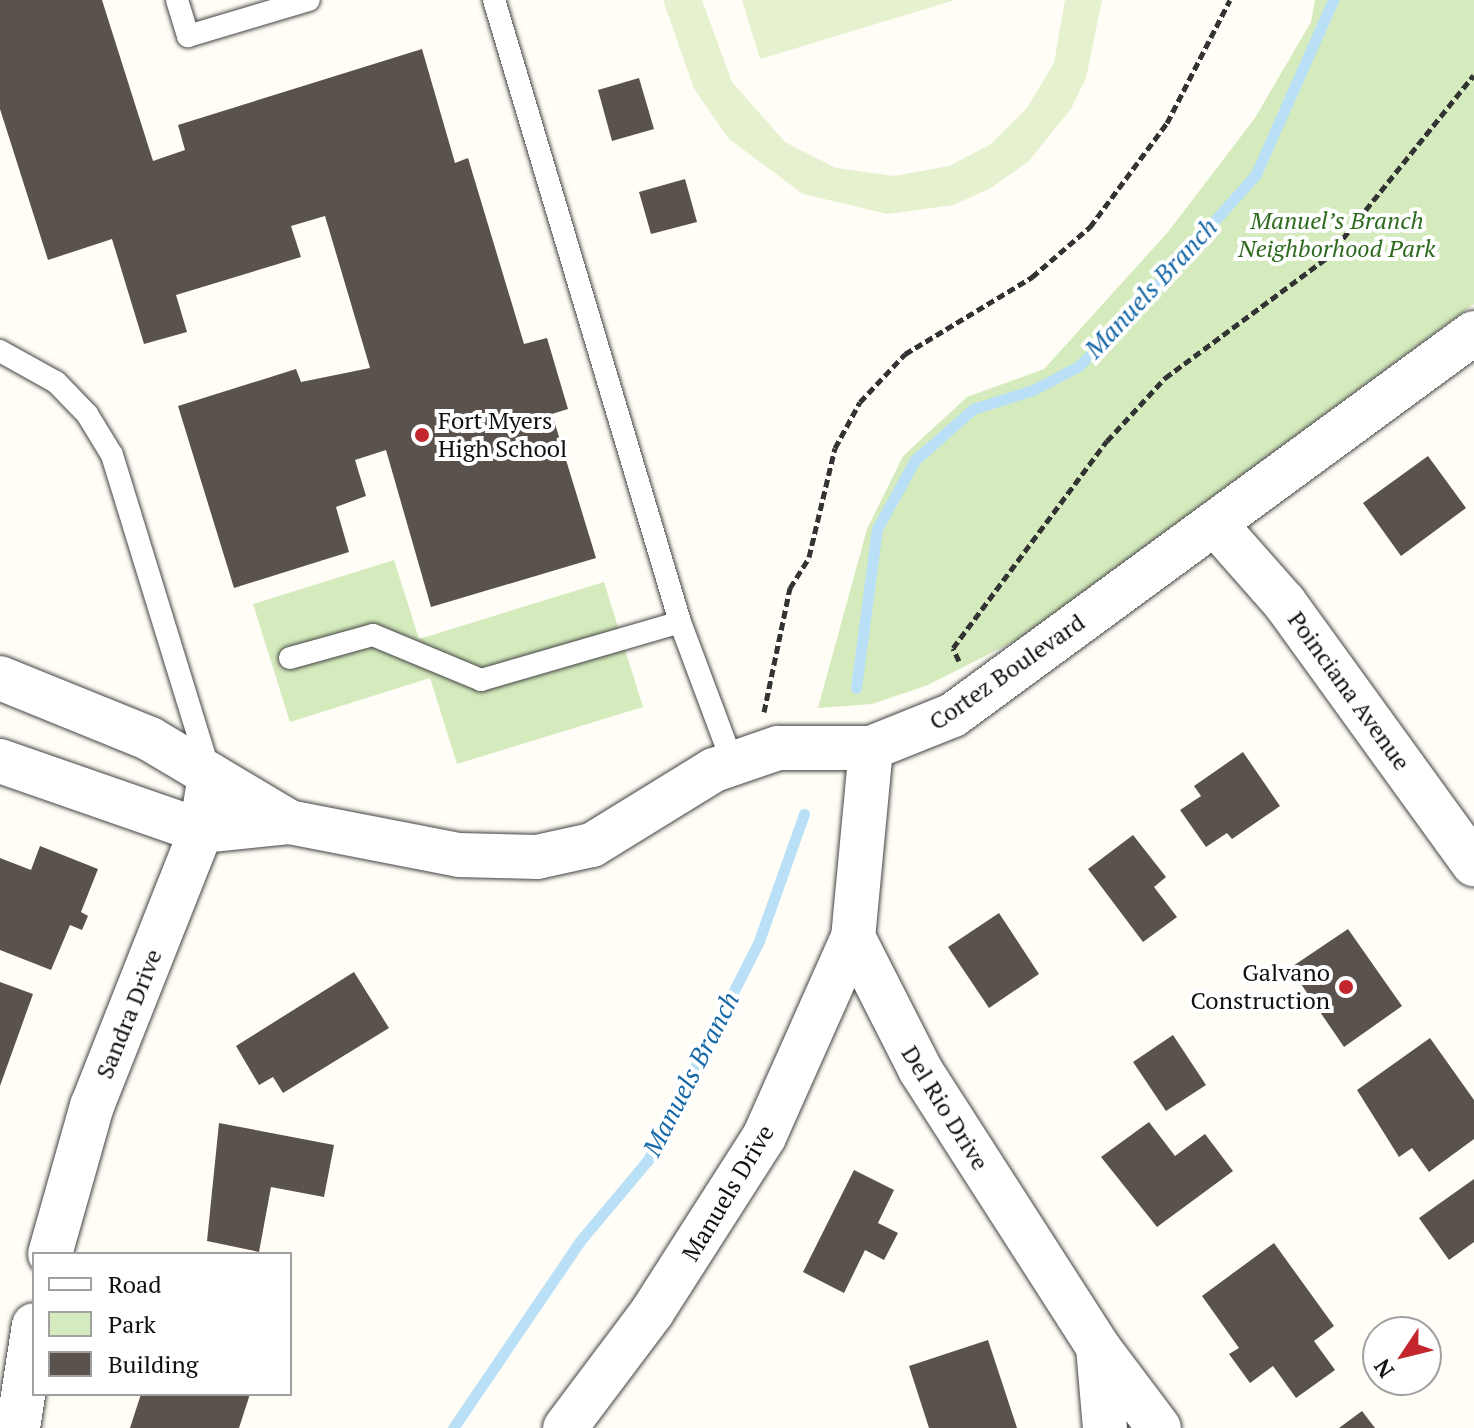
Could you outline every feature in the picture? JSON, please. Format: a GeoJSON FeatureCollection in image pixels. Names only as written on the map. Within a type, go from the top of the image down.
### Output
{"type":"FeatureCollection","features":[{"type":"Feature","properties":{"kind":"street","name":"Cortez Boulevard"},"geometry":{"type":"LineString","coordinates":[[0,761],[201,831],[289,822],[459,855],[537,857],[592,845],[744,760],[778,748],[871,748],[913,736],[975,699],[1474,333]]}},
{"type":"Feature","properties":{"kind":"street","name":"Poinciana Avenue"},"geometry":{"type":"LineString","coordinates":[[1216,525],[1284,602],[1474,864]]}},
{"type":"Feature","properties":{"kind":"street","name":"Cortez Boulevard"},"geometry":{"type":"LineString","coordinates":[[0,678],[150,739],[289,822]]}},
{"type":"Feature","properties":{"kind":"street"},"geometry":{"type":"LineString","coordinates":[[853,937],[871,748]]}},
{"type":"Feature","properties":{"kind":"street","name":"Sandra Drive"},"geometry":{"type":"LineString","coordinates":[[51,1252],[92,1106],[201,831],[210,775]]}},
{"type":"Feature","properties":{"kind":"street","name":"Del Rio Drive"},"geometry":{"type":"LineString","coordinates":[[853,937],[921,1071],[1098,1347],[1159,1428]]}},
{"type":"Feature","properties":{"kind":"street","name":"Manuels Drive"},"geometry":{"type":"LineString","coordinates":[[565,1428],[652,1312],[764,1137],[853,937]]}},
{"type":"Feature","properties":{"kind":"street"},"geometry":{"type":"LineString","coordinates":[[18,1428],[32,1338]]}},
{"type":"Feature","properties":{"kind":"street"},"geometry":{"type":"LineString","coordinates":[[1098,1347],[1105,1428]]}},
{"type":"Feature","properties":{"kind":"lane"},"geometry":{"type":"LineString","coordinates":[[177,0],[188,36],[309,0]]}},
{"type":"Feature","properties":{"kind":"lane"},"geometry":{"type":"LineString","coordinates":[[494,0],[680,622],[744,760]]}},
{"type":"Feature","properties":{"kind":"lane"},"geometry":{"type":"LineString","coordinates":[[0,351],[56,382],[87,414],[112,455],[210,775]]}},
{"type":"Feature","properties":{"kind":"lane"},"geometry":{"type":"LineString","coordinates":[[290,658],[373,635],[481,680],[680,622]]}},
{"type":"Feature","properties":{"kind":"path"},"geometry":{"type":"LineString","coordinates":[[744,760],[790,588],[809,557],[835,448],[860,402],[905,354],[1032,277],[1090,227],[1167,123],[1230,0]]}},
{"type":"Feature","properties":{"kind":"path"},"geometry":{"type":"LineString","coordinates":[[975,699],[953,648],[1107,441],[1165,378],[1328,257],[1474,75]]}},
{"type":"Feature","properties":{"kind":"green space"},"geometry":{"type":"Polygon","coordinates":[[[663,0],[702,0],[732,82],[785,142],[836,168],[894,176],[949,166],[991,144],[1027,108],[1054,63],[1065,0],[1102,0],[1086,78],[1071,109],[1028,162],[989,189],[953,205],[888,214],[803,194],[729,139],[694,89],[663,0]]]}},
{"type":"Feature","properties":{"kind":"green space"},"geometry":{"type":"Polygon","coordinates":[[[742,0],[955,0],[760,59],[742,0]]]}},
{"type":"Feature","properties":{"kind":"green space","name":"Manuel’s Branch Neighborhood Park"},"geometry":{"type":"Polygon","coordinates":[[[1315,0],[1474,0],[1474,304],[1019,639],[928,685],[872,704],[818,708],[867,529],[903,456],[967,397],[1044,369],[1168,232],[1255,118],[1311,22],[1315,0]]]}},
{"type":"Feature","properties":{"kind":"green space"},"geometry":{"type":"Polygon","coordinates":[[[394,560],[419,639],[604,582],[643,707],[457,764],[430,678],[290,722],[253,604],[394,560]]]}},
{"type":"Feature","properties":{"kind":"building"},"geometry":{"type":"Polygon","coordinates":[[[0,0],[102,0],[153,161],[185,150],[178,125],[422,49],[455,163],[468,158],[524,344],[547,338],[568,409],[552,414],[596,558],[431,607],[386,450],[355,460],[366,496],[336,507],[349,552],[234,588],[178,406],[296,369],[301,382],[370,368],[325,216],[291,226],[301,257],[176,295],[187,332],[144,344],[112,239],[48,260],[0,109],[0,0]]]}},
{"type":"Feature","properties":{"kind":"building"},"geometry":{"type":"Polygon","coordinates":[[[639,78],[654,129],[612,141],[598,90],[639,78]]]}},
{"type":"Feature","properties":{"kind":"building"},"geometry":{"type":"Polygon","coordinates":[[[685,179],[697,222],[651,234],[639,192],[685,179]]]}},
{"type":"Feature","properties":{"kind":"building"},"geometry":{"type":"Polygon","coordinates":[[[1428,456],[1466,508],[1401,556],[1363,503],[1428,456]]]}},
{"type":"Feature","properties":{"kind":"building"},"geometry":{"type":"Polygon","coordinates":[[[1243,752],[1280,806],[1232,839],[1227,833],[1206,847],[1180,810],[1201,796],[1194,786],[1243,752]]]}},
{"type":"Feature","properties":{"kind":"building"},"geometry":{"type":"Polygon","coordinates":[[[1133,835],[1166,877],[1154,887],[1177,917],[1143,942],[1088,869],[1133,835]]]}},
{"type":"Feature","properties":{"kind":"building"},"geometry":{"type":"Polygon","coordinates":[[[40,846],[98,869],[81,912],[88,916],[82,930],[70,925],[51,970],[0,950],[0,858],[31,870],[40,846]]]}},
{"type":"Feature","properties":{"kind":"building"},"geometry":{"type":"Polygon","coordinates":[[[999,913],[1039,974],[989,1008],[948,947],[999,913]]]}},
{"type":"Feature","properties":{"kind":"building","name":"Galvano Construction"},"geometry":{"type":"Polygon","coordinates":[[[1348,929],[1402,1006],[1344,1047],[1290,968],[1348,929]]]}},
{"type":"Feature","properties":{"kind":"building"},"geometry":{"type":"Polygon","coordinates":[[[354,972],[389,1028],[283,1093],[273,1077],[259,1085],[236,1046],[354,972]]]}},
{"type":"Feature","properties":{"kind":"building"},"geometry":{"type":"Polygon","coordinates":[[[0,982],[33,994],[0,1086],[0,982]]]}},
{"type":"Feature","properties":{"kind":"building"},"geometry":{"type":"Polygon","coordinates":[[[1173,1035],[1206,1085],[1166,1111],[1133,1062],[1173,1035]]]}},
{"type":"Feature","properties":{"kind":"building"},"geometry":{"type":"Polygon","coordinates":[[[1430,1038],[1474,1100],[1474,1139],[1429,1172],[1412,1148],[1399,1157],[1357,1090],[1430,1038]]]}},
{"type":"Feature","properties":{"kind":"building"},"geometry":{"type":"Polygon","coordinates":[[[1149,1122],[1175,1156],[1205,1134],[1233,1171],[1157,1227],[1101,1157],[1149,1122]]]}},
{"type":"Feature","properties":{"kind":"building"},"geometry":{"type":"Polygon","coordinates":[[[219,1123],[334,1145],[324,1197],[271,1187],[259,1252],[207,1241],[219,1123]]]}},
{"type":"Feature","properties":{"kind":"building"},"geometry":{"type":"Polygon","coordinates":[[[854,1170],[894,1190],[878,1223],[898,1233],[884,1260],[865,1250],[844,1293],[803,1272],[854,1170]]]}},
{"type":"Feature","properties":{"kind":"building"},"geometry":{"type":"Polygon","coordinates":[[[1474,1179],[1474,1242],[1449,1260],[1419,1218],[1474,1179]]]}},
{"type":"Feature","properties":{"kind":"building"},"geometry":{"type":"Polygon","coordinates":[[[1274,1243],[1334,1326],[1314,1341],[1335,1370],[1296,1398],[1273,1366],[1250,1383],[1229,1354],[1239,1348],[1202,1296],[1274,1243]]]}},
{"type":"Feature","properties":{"kind":"building"},"geometry":{"type":"Polygon","coordinates":[[[988,1340],[1017,1428],[929,1428],[909,1366],[988,1340]]]}},
{"type":"Feature","properties":{"kind":"building"},"geometry":{"type":"Polygon","coordinates":[[[140,1396],[249,1396],[239,1428],[130,1428],[140,1396]]]}},
{"type":"Feature","properties":{"kind":"building"},"geometry":{"type":"Polygon","coordinates":[[[1362,1411],[1375,1428],[1339,1428],[1362,1411]]]}},
{"type":"Feature","properties":{"kind":"waterway","name":"Manuels Branch"},"geometry":{"type":"LineString","coordinates":[[856,688],[877,529],[915,460],[973,409],[1033,390],[1079,366],[1148,295],[1256,174],[1333,0]]}},
{"type":"Feature","properties":{"kind":"waterway","name":"Manuels Branch"},"geometry":{"type":"LineString","coordinates":[[453,1428],[580,1241],[648,1160],[759,941],[804,814]]}},
{"type":"Feature","properties":{"kind":"place","name":"Fort Myers High School"},"geometry":{"type":"Point","coordinates":[422,435]}},
{"type":"Feature","properties":{"kind":"place","name":"Galvano Construction"},"geometry":{"type":"Point","coordinates":[1346,987]}}]}
